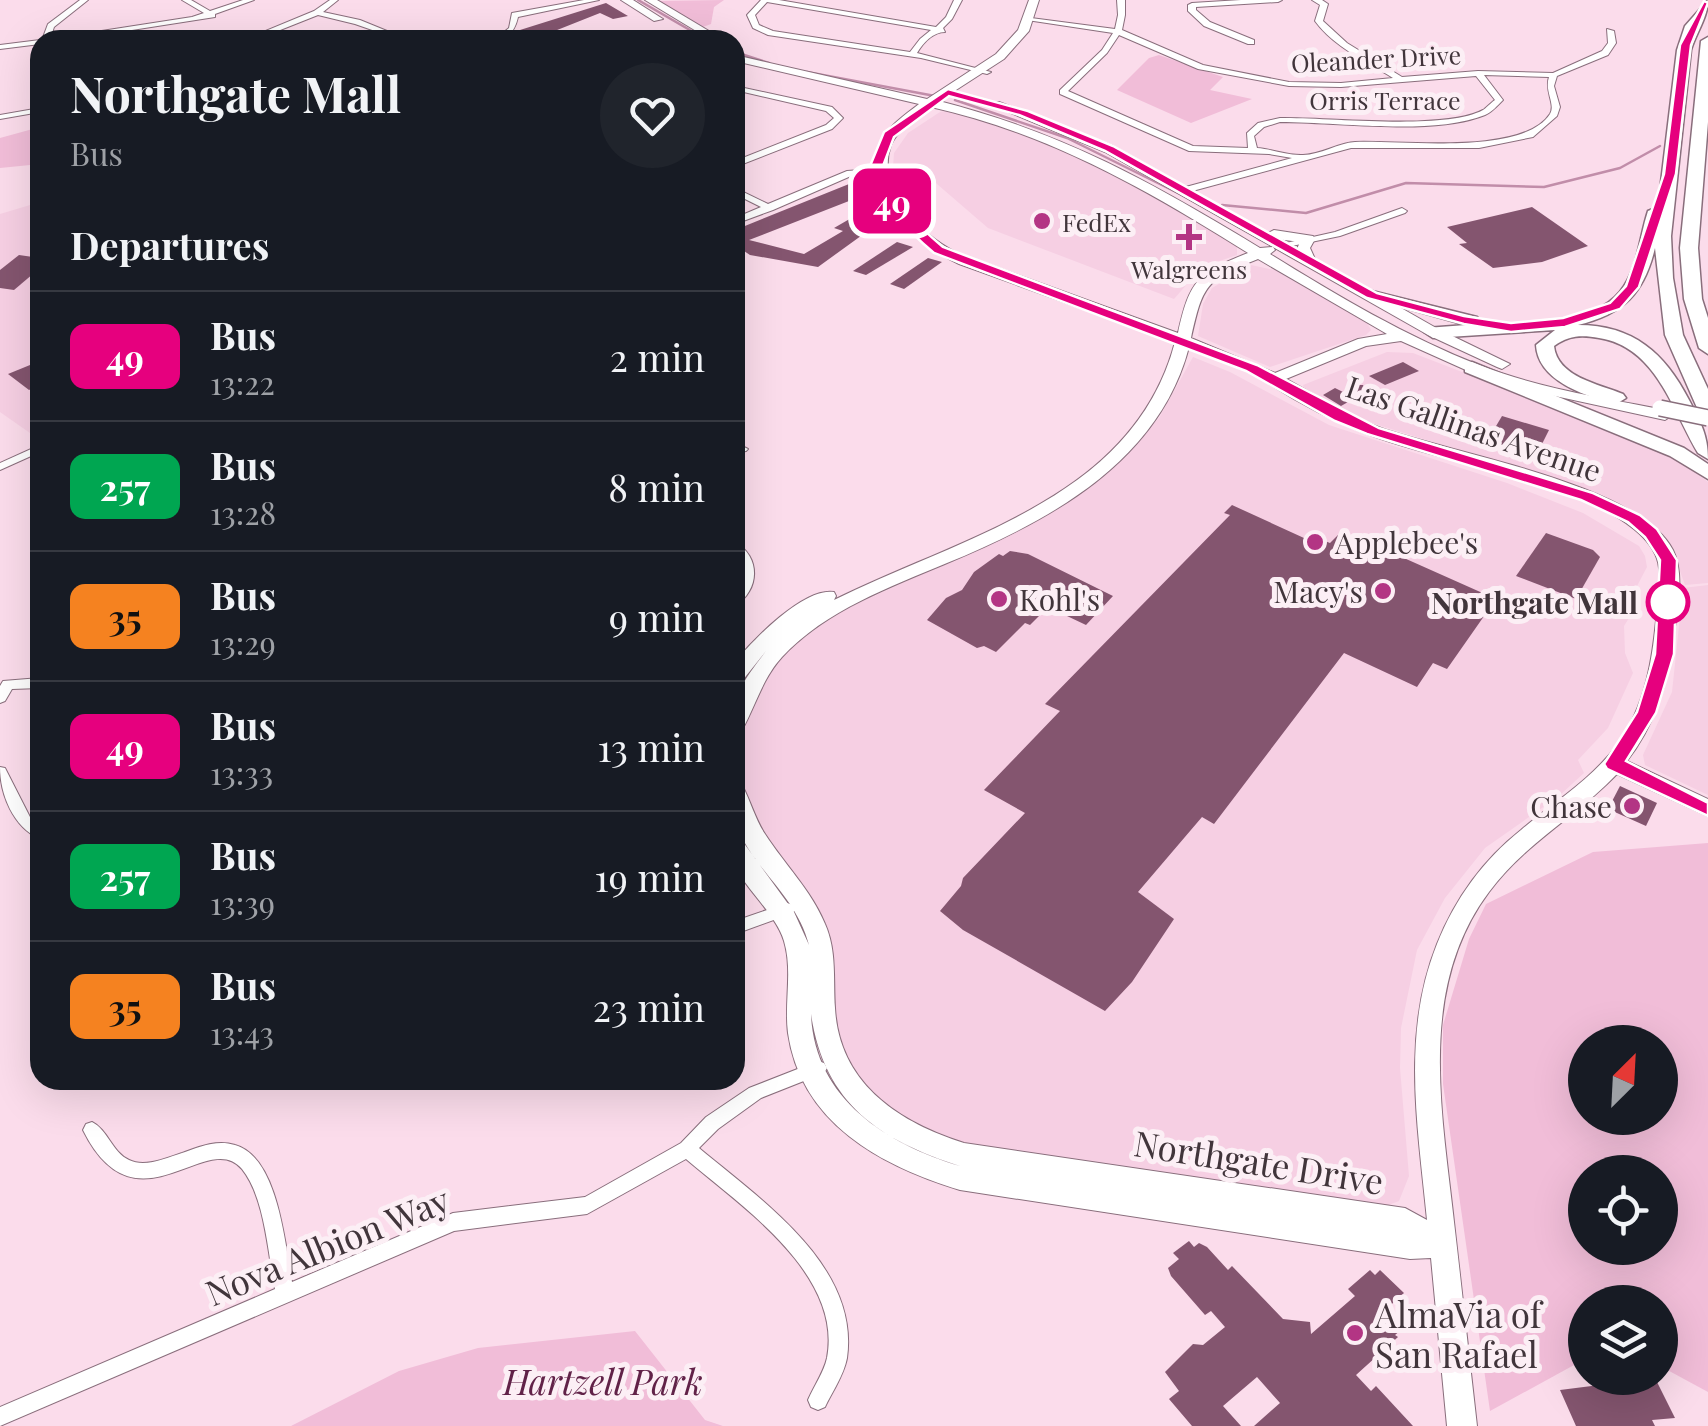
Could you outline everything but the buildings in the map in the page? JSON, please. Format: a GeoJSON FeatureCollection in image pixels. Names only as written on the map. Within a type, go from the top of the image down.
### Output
{"type":"FeatureCollection","features":[{"type":"Feature","properties":{"kind":"highway"},"geometry":{"type":"LineString","coordinates":[[1708,4],[1685,45],[1662,244],[1667,306],[1682,356],[1708,417]]}},
{"type":"Feature","properties":{"kind":"highway"},"geometry":{"type":"LineString","coordinates":[[1708,41],[1690,272],[1695,308],[1708,348]]}},
{"type":"Feature","properties":{"kind":"highway"},"geometry":{"type":"LineString","coordinates":[[1433,332],[1577,320],[1620,302],[1635,281],[1670,174]]}},
{"type":"Feature","properties":{"kind":"highway"},"geometry":{"type":"LineString","coordinates":[[1690,272],[1708,302]]}},
{"type":"Feature","properties":{"kind":"highway"},"geometry":{"type":"LineString","coordinates":[[1372,296],[1450,317],[1511,327]]}},
{"type":"Feature","properties":{"kind":"highway"},"geometry":{"type":"LineString","coordinates":[[1616,398],[1562,376],[1543,355],[1545,344],[1557,335],[1591,331],[1624,338],[1646,349],[1659,362],[1708,453]]}},
{"type":"Feature","properties":{"kind":"highway"},"geometry":{"type":"LineString","coordinates":[[1472,368],[1677,452],[1708,473]]}},
{"type":"Feature","properties":{"kind":"main road"},"geometry":{"type":"LineString","coordinates":[[626,0],[677,30]]}},
{"type":"Feature","properties":{"kind":"main road"},"geometry":{"type":"LineString","coordinates":[[650,0],[701,30]]}},
{"type":"Feature","properties":{"kind":"main road"},"geometry":{"type":"LineString","coordinates":[[1034,0],[1035,21]]}},
{"type":"Feature","properties":{"kind":"main road"},"geometry":{"type":"LineString","coordinates":[[884,171],[879,151],[945,98],[982,80],[1035,21],[1042,0]]}},
{"type":"Feature","properties":{"kind":"main road"},"geometry":{"type":"LineString","coordinates":[[745,49],[809,68],[1024,113],[1109,149],[1208,202],[1433,332]]}},
{"type":"Feature","properties":{"kind":"main road"},"geometry":{"type":"LineString","coordinates":[[745,61],[799,75],[945,98],[1095,158],[1365,315],[1472,368]]}},
{"type":"Feature","properties":{"kind":"main road"},"geometry":{"type":"LineString","coordinates":[[982,80],[1024,113]]}},
{"type":"Feature","properties":{"kind":"main road","name":"Las Gallinas Avenue"},"geometry":{"type":"LineString","coordinates":[[884,171],[894,203],[920,238],[938,250],[1212,352],[1373,431],[1612,506],[1651,533],[1662,546],[1670,572],[1664,654],[1647,713],[1614,764],[1572,806],[1515,848],[1490,876],[1458,922],[1438,965],[1430,998],[1425,1074],[1462,1426]]}},
{"type":"Feature","properties":{"kind":"main road"},"geometry":{"type":"LineString","coordinates":[[1256,230],[1308,238],[1303,248],[1308,260]]}},
{"type":"Feature","properties":{"kind":"main road"},"geometry":{"type":"LineString","coordinates":[[1242,242],[1282,245]]}},
{"type":"Feature","properties":{"kind":"main road"},"geometry":{"type":"LineString","coordinates":[[1238,260],[1242,242]]}},
{"type":"Feature","properties":{"kind":"main road"},"geometry":{"type":"LineString","coordinates":[[745,688],[778,648],[814,619],[1034,515],[1099,472],[1168,390],[1200,286],[1238,260],[1282,245]]}},
{"type":"Feature","properties":{"kind":"main road"},"geometry":{"type":"LineString","coordinates":[[1261,253],[1291,258],[1381,310],[1506,366],[1662,411]]}},
{"type":"Feature","properties":{"kind":"main road"},"geometry":{"type":"LineString","coordinates":[[1238,260],[1287,269]]}},
{"type":"Feature","properties":{"kind":"main road"},"geometry":{"type":"LineString","coordinates":[[1131,322],[1167,325],[1190,312]]}},
{"type":"Feature","properties":{"kind":"main road"},"geometry":{"type":"LineString","coordinates":[[1365,315],[1378,331],[1370,345]]}},
{"type":"Feature","properties":{"kind":"main road"},"geometry":{"type":"LineString","coordinates":[[1276,382],[1282,374],[1370,345],[1433,332]]}},
{"type":"Feature","properties":{"kind":"main road"},"geometry":{"type":"LineString","coordinates":[[745,663],[762,641],[802,610],[1022,507],[1127,436],[1159,380],[1172,346],[1182,341]]}},
{"type":"Feature","properties":{"kind":"main road"},"geometry":{"type":"LineString","coordinates":[[1370,345],[1408,349],[1547,390],[1708,417]]}},
{"type":"Feature","properties":{"kind":"main road"},"geometry":{"type":"LineString","coordinates":[[1180,360],[1190,353],[1212,352]]}},
{"type":"Feature","properties":{"kind":"main road"},"geometry":{"type":"LineString","coordinates":[[1614,764],[1708,808]]}},
{"type":"Feature","properties":{"kind":"main road","name":"Northgate Drive"},"geometry":{"type":"LineString","coordinates":[[745,824],[792,907],[791,928],[800,966],[798,1012],[823,1066],[829,1101],[853,1128],[884,1150],[922,1168],[960,1178],[1410,1246],[1440,1244]]}},
{"type":"Feature","properties":{"kind":"main road","name":"Northgate Drive"},"geometry":{"type":"LineString","coordinates":[[745,858],[792,907]]}},
{"type":"Feature","properties":{"kind":"street"},"geometry":{"type":"LineString","coordinates":[[50,30],[64,13],[84,0]]}},
{"type":"Feature","properties":{"kind":"street"},"geometry":{"type":"LineString","coordinates":[[186,0],[212,14]]}},
{"type":"Feature","properties":{"kind":"street"},"geometry":{"type":"LineString","coordinates":[[114,30],[212,14],[250,0]]}},
{"type":"Feature","properties":{"kind":"street"},"geometry":{"type":"LineString","coordinates":[[274,30],[317,13],[334,0]]}},
{"type":"Feature","properties":{"kind":"street"},"geometry":{"type":"LineString","coordinates":[[511,30],[515,15],[595,0]]}},
{"type":"Feature","properties":{"kind":"street"},"geometry":{"type":"LineString","coordinates":[[942,30],[766,0],[750,15],[756,26],[771,33],[912,54],[982,80]]}},
{"type":"Feature","properties":{"kind":"street"},"geometry":{"type":"LineString","coordinates":[[912,54],[915,47],[942,30],[954,14],[958,0]]}},
{"type":"Feature","properties":{"kind":"street"},"geometry":{"type":"LineString","coordinates":[[1121,0],[1124,17],[1107,51],[1063,92],[1182,146],[1299,157]]}},
{"type":"Feature","properties":{"kind":"street"},"geometry":{"type":"LineString","coordinates":[[1251,42],[1208,24],[1192,11],[1192,5],[1278,0]]}},
{"type":"Feature","properties":{"kind":"street"},"geometry":{"type":"LineString","coordinates":[[1316,0],[1324,4],[1319,21],[1333,38],[1371,58],[1402,81]]}},
{"type":"Feature","properties":{"kind":"street"},"geometry":{"type":"LineString","coordinates":[[317,13],[378,30]]}},
{"type":"Feature","properties":{"kind":"street","name":"Oleander Drive"},"geometry":{"type":"LineString","coordinates":[[1035,21],[1118,31],[1174,57],[1239,77],[1306,84],[1402,81],[1478,73],[1554,75]]}},
{"type":"Feature","properties":{"kind":"street"},"geometry":{"type":"LineString","coordinates":[[1185,190],[1351,145],[1479,146],[1530,136],[1554,116],[1556,107],[1550,86],[1554,75],[1605,54],[1612,43],[1610,31]]}},
{"type":"Feature","properties":{"kind":"street"},"geometry":{"type":"LineString","coordinates":[[0,47],[30,43]]}},
{"type":"Feature","properties":{"kind":"street","name":"Orris Terrace"},"geometry":{"type":"LineString","coordinates":[[1252,150],[1250,134],[1254,129],[1280,120],[1458,122],[1488,114],[1498,100],[1478,73]]}},
{"type":"Feature","properties":{"kind":"street"},"geometry":{"type":"LineString","coordinates":[[745,92],[829,109],[840,118],[829,127],[745,160]]}},
{"type":"Feature","properties":{"kind":"street"},"geometry":{"type":"LineString","coordinates":[[0,117],[30,112]]}},
{"type":"Feature","properties":{"kind":"street"},"geometry":{"type":"LineString","coordinates":[[745,217],[850,173],[884,171]]}},
{"type":"Feature","properties":{"kind":"street"},"geometry":{"type":"LineString","coordinates":[[745,195],[770,208]]}},
{"type":"Feature","properties":{"kind":"street"},"geometry":{"type":"LineString","coordinates":[[1282,245],[1337,234],[1402,211]]}},
{"type":"Feature","properties":{"kind":"street"},"geometry":{"type":"LineString","coordinates":[[0,467],[30,453]]}},
{"type":"Feature","properties":{"kind":"street"},"geometry":{"type":"LineString","coordinates":[[745,559],[750,576],[745,590]]}},
{"type":"Feature","properties":{"kind":"street"},"geometry":{"type":"LineString","coordinates":[[0,698],[8,684],[30,683]]}},
{"type":"Feature","properties":{"kind":"street"},"geometry":{"type":"LineString","coordinates":[[0,772],[30,827]]}},
{"type":"Feature","properties":{"kind":"street"},"geometry":{"type":"LineString","coordinates":[[745,924],[792,907]]}},
{"type":"Feature","properties":{"kind":"street","name":"Nova Albion Way"},"geometry":{"type":"LineString","coordinates":[[13,1418],[453,1222],[587,1206],[687,1149],[732,1107],[755,1092],[823,1066]]}},
{"type":"Feature","properties":{"kind":"street"},"geometry":{"type":"LineString","coordinates":[[92,1130],[107,1153],[127,1169],[142,1172],[215,1150],[241,1156],[259,1178],[285,1294]]}},
{"type":"Feature","properties":{"kind":"street"},"geometry":{"type":"LineString","coordinates":[[687,1149],[804,1251],[822,1274],[834,1303],[837,1355],[830,1382],[818,1400]]}},
{"type":"Feature","properties":{"kind":"shaded area"},"geometry":{"type":"Polygon","coordinates":[[[956,109],[1073,153],[1220,234],[1237,245],[1237,255],[1202,267],[1174,299],[988,228],[930,178],[897,176],[893,167],[894,153],[908,133],[940,112],[956,109]]]}},
{"type":"Feature","properties":{"kind":"shaded area"},"geometry":{"type":"Polygon","coordinates":[[[30,205],[30,433],[0,412],[0,214],[30,205]]]}},
{"type":"Feature","properties":{"kind":"shaded area"},"geometry":{"type":"Polygon","coordinates":[[[1251,265],[1275,270],[1367,323],[1371,330],[1270,367],[1198,336],[1203,304],[1212,288],[1251,265]]]}},
{"type":"Feature","properties":{"kind":"shaded area"},"geometry":{"type":"Polygon","coordinates":[[[1387,352],[1413,353],[1668,452],[1708,482],[1708,583],[1685,585],[1671,546],[1641,515],[1600,494],[1359,419],[1305,391],[1303,385],[1387,352]]]}},
{"type":"Feature","properties":{"kind":"shaded area"},"geometry":{"type":"Polygon","coordinates":[[[1193,357],[1230,372],[1329,425],[1507,483],[1583,513],[1639,546],[1645,556],[1647,567],[1636,588],[1634,610],[1624,626],[1625,653],[1633,673],[1608,728],[1578,760],[1584,773],[1559,796],[1485,848],[1445,898],[1417,950],[1401,1028],[1400,1068],[1409,1176],[1399,1201],[1386,1206],[966,1144],[904,1121],[860,1083],[845,1058],[834,1010],[835,963],[823,918],[809,892],[768,843],[748,801],[747,715],[763,682],[786,651],[839,612],[1020,529],[1104,474],[1159,418],[1193,357]]]}},
{"type":"Feature","properties":{"kind":"shaded area"},"geometry":{"type":"Polygon","coordinates":[[[1708,585],[1708,795],[1645,765],[1643,755],[1672,692],[1683,588],[1708,585]]]}},
{"type":"Feature","properties":{"kind":"green space"},"geometry":{"type":"Polygon","coordinates":[[[724,0],[714,7],[711,24],[703,27],[657,1],[724,0]]]}},
{"type":"Feature","properties":{"kind":"green space"},"geometry":{"type":"Polygon","coordinates":[[[1159,55],[1223,77],[1210,90],[1252,99],[1191,123],[1117,90],[1149,58],[1159,55]]]}},
{"type":"Feature","properties":{"kind":"green space"},"geometry":{"type":"Polygon","coordinates":[[[30,130],[30,165],[0,168],[0,138],[30,130]]]}},
{"type":"Feature","properties":{"kind":"green space"},"geometry":{"type":"Polygon","coordinates":[[[1708,843],[1708,1392],[1678,1376],[1678,1285],[1568,1285],[1568,1368],[1490,1411],[1443,1084],[1443,1025],[1469,939],[1486,904],[1593,852],[1708,843]]]}},
{"type":"Feature","properties":{"kind":"green space","name":"Hartzell Park"},"geometry":{"type":"Polygon","coordinates":[[[635,1331],[705,1420],[723,1426],[291,1426],[399,1371],[478,1348],[635,1331]]]}},
{"type":"Feature","properties":{"kind":"waterway"},"geometry":{"type":"LineString","coordinates":[[638,0],[690,30]]}},
{"type":"Feature","properties":{"kind":"waterway"},"geometry":{"type":"LineString","coordinates":[[745,55],[769,63]]}},
{"type":"Feature","properties":{"kind":"waterway"},"geometry":{"type":"LineString","coordinates":[[807,72],[935,96]]}},
{"type":"Feature","properties":{"kind":"waterway"},"geometry":{"type":"LineString","coordinates":[[955,100],[1067,138],[1198,203]]}},
{"type":"Feature","properties":{"kind":"waterway"},"geometry":{"type":"LineString","coordinates":[[1222,205],[1306,213],[1406,183],[1544,187],[1620,168],[1660,146]]}},
{"type":"Feature","properties":{"kind":"bus line","name":"49"},"geometry":{"type":"LineString","coordinates":[[1708,3],[1685,45],[1670,174],[1632,287],[1615,306],[1565,322],[1511,327],[1437,314],[1372,296],[1109,149],[1024,113],[948,92],[888,135],[876,166],[886,192],[907,224],[938,250],[1251,368],[1340,418],[1373,431],[1587,496],[1634,519],[1662,546],[1668,560],[1664,654],[1647,713],[1614,764],[1708,808]]}},
{"type":"Feature","properties":{"kind":"place","name":"FedEx"},"geometry":{"type":"Point","coordinates":[1042,221]}},
{"type":"Feature","properties":{"kind":"place","name":"Walgreens"},"geometry":{"type":"Point","coordinates":[1189,237]}},
{"type":"Feature","properties":{"kind":"place","name":"Applebee's"},"geometry":{"type":"Point","coordinates":[1315,542]}},
{"type":"Feature","properties":{"kind":"place","name":"Macy's"},"geometry":{"type":"Point","coordinates":[1383,591]}},
{"type":"Feature","properties":{"kind":"place","name":"Kohl's"},"geometry":{"type":"Point","coordinates":[999,599]}},
{"type":"Feature","properties":{"kind":"place","name":"Northgate Mall"},"geometry":{"type":"Point","coordinates":[1668,602]}},
{"type":"Feature","properties":{"kind":"place","name":"Chase"},"geometry":{"type":"Point","coordinates":[1632,806]}},
{"type":"Feature","properties":{"kind":"place","name":"AlmaVia of San Rafael"},"geometry":{"type":"Point","coordinates":[1355,1333]}}]}
